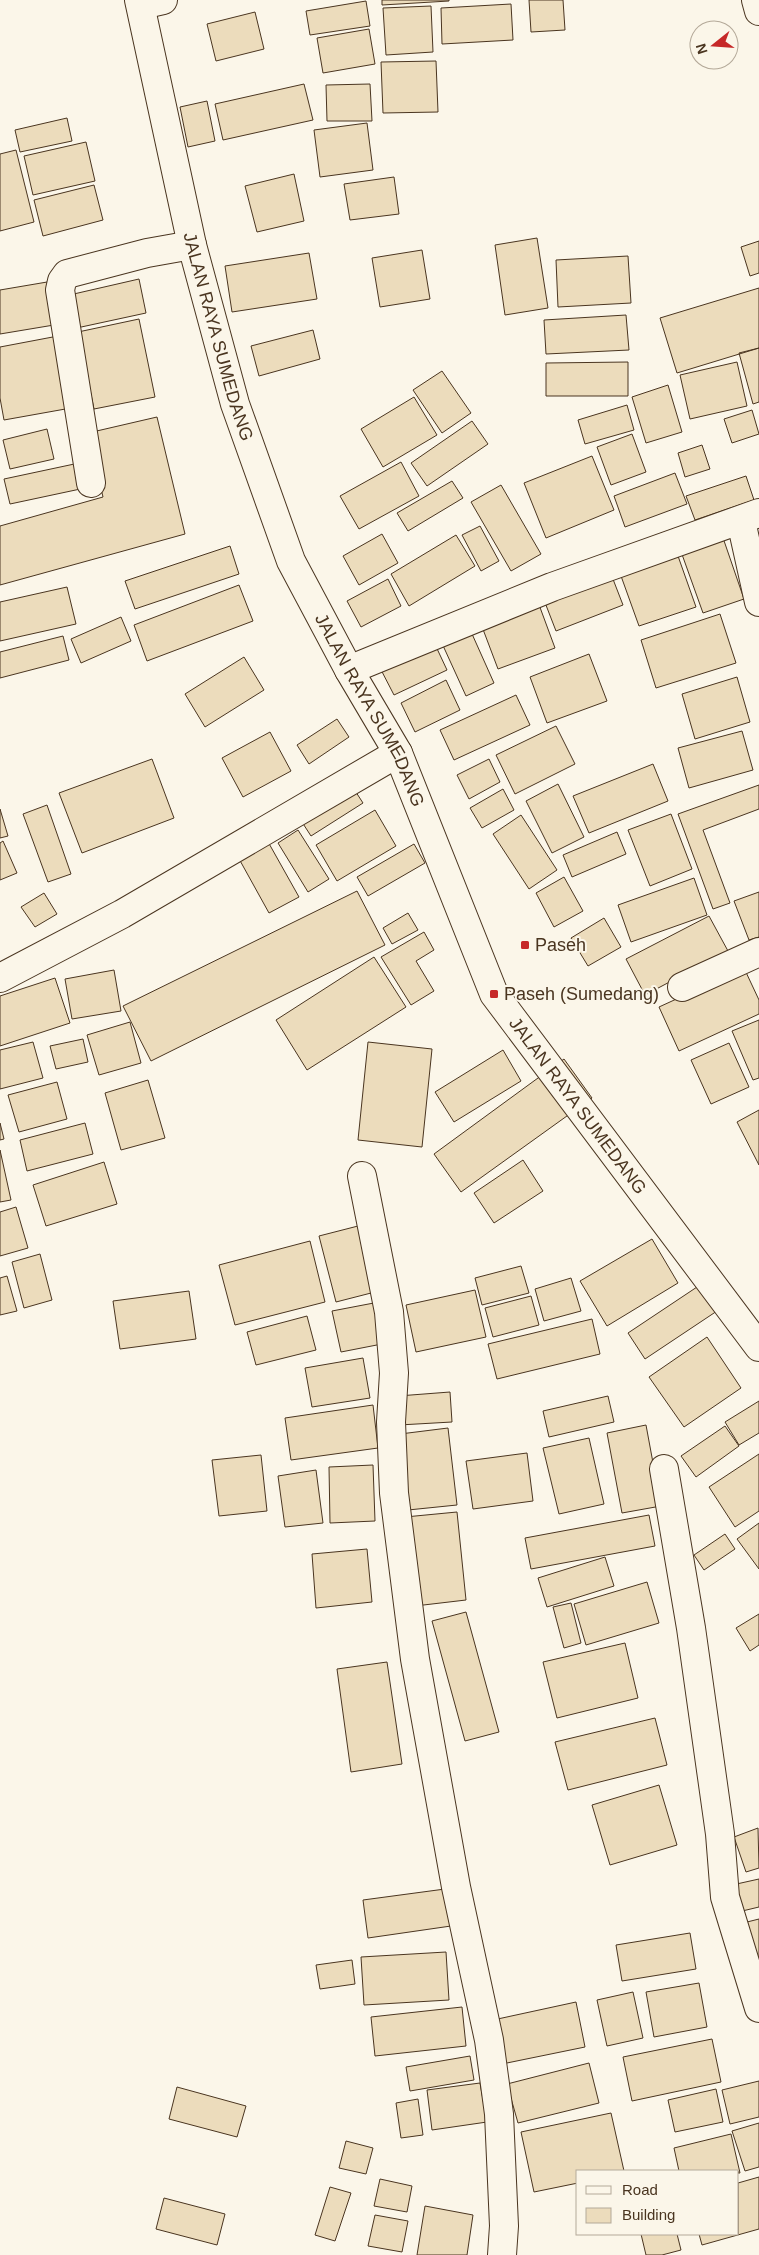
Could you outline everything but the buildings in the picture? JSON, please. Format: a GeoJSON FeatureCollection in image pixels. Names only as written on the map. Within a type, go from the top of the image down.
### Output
{"type":"FeatureCollection","features":[{"type":"Feature","properties":{"kind":"main road"},"geometry":{"type":"LineString","coordinates":[[756,0],[759,11]]}},
{"type":"Feature","properties":{"kind":"main road","name":"JALAN RAYA SUMEDANG"},"geometry":{"type":"LineString","coordinates":[[148,2],[192,244],[235,404],[291,561],[349,670],[398,753],[494,994],[759,1347]]}},
{"type":"Feature","properties":{"kind":"main road"},"geometry":{"type":"LineString","coordinates":[[91,483],[60,290],[62,281],[67,274],[147,253],[192,244]]}},
{"type":"Feature","properties":{"kind":"main road"},"geometry":{"type":"LineString","coordinates":[[349,670],[552,587],[750,517],[759,602]]}},
{"type":"Feature","properties":{"kind":"main road"},"geometry":{"type":"LineString","coordinates":[[0,978],[122,914],[398,753]]}},
{"type":"Feature","properties":{"kind":"main road"},"geometry":{"type":"LineString","coordinates":[[682,987],[759,952]]}},
{"type":"Feature","properties":{"kind":"main road"},"geometry":{"type":"LineString","coordinates":[[362,1176],[389,1312],[394,1373],[391,1422],[394,1493],[414,1659],[456,1887],[489,2040],[500,2114],[504,2226],[502,2255]]}},
{"type":"Feature","properties":{"kind":"main road"},"geometry":{"type":"LineString","coordinates":[[664,1469],[691,1628],[720,1834],[725,1897],[759,2008]]}},
{"type":"Feature","properties":{"kind":"place","name":"Paseh"},"geometry":{"type":"Point","coordinates":[525,945]}},
{"type":"Feature","properties":{"kind":"place","name":"Paseh (Sumedang)"},"geometry":{"type":"Point","coordinates":[494,994]}}]}
